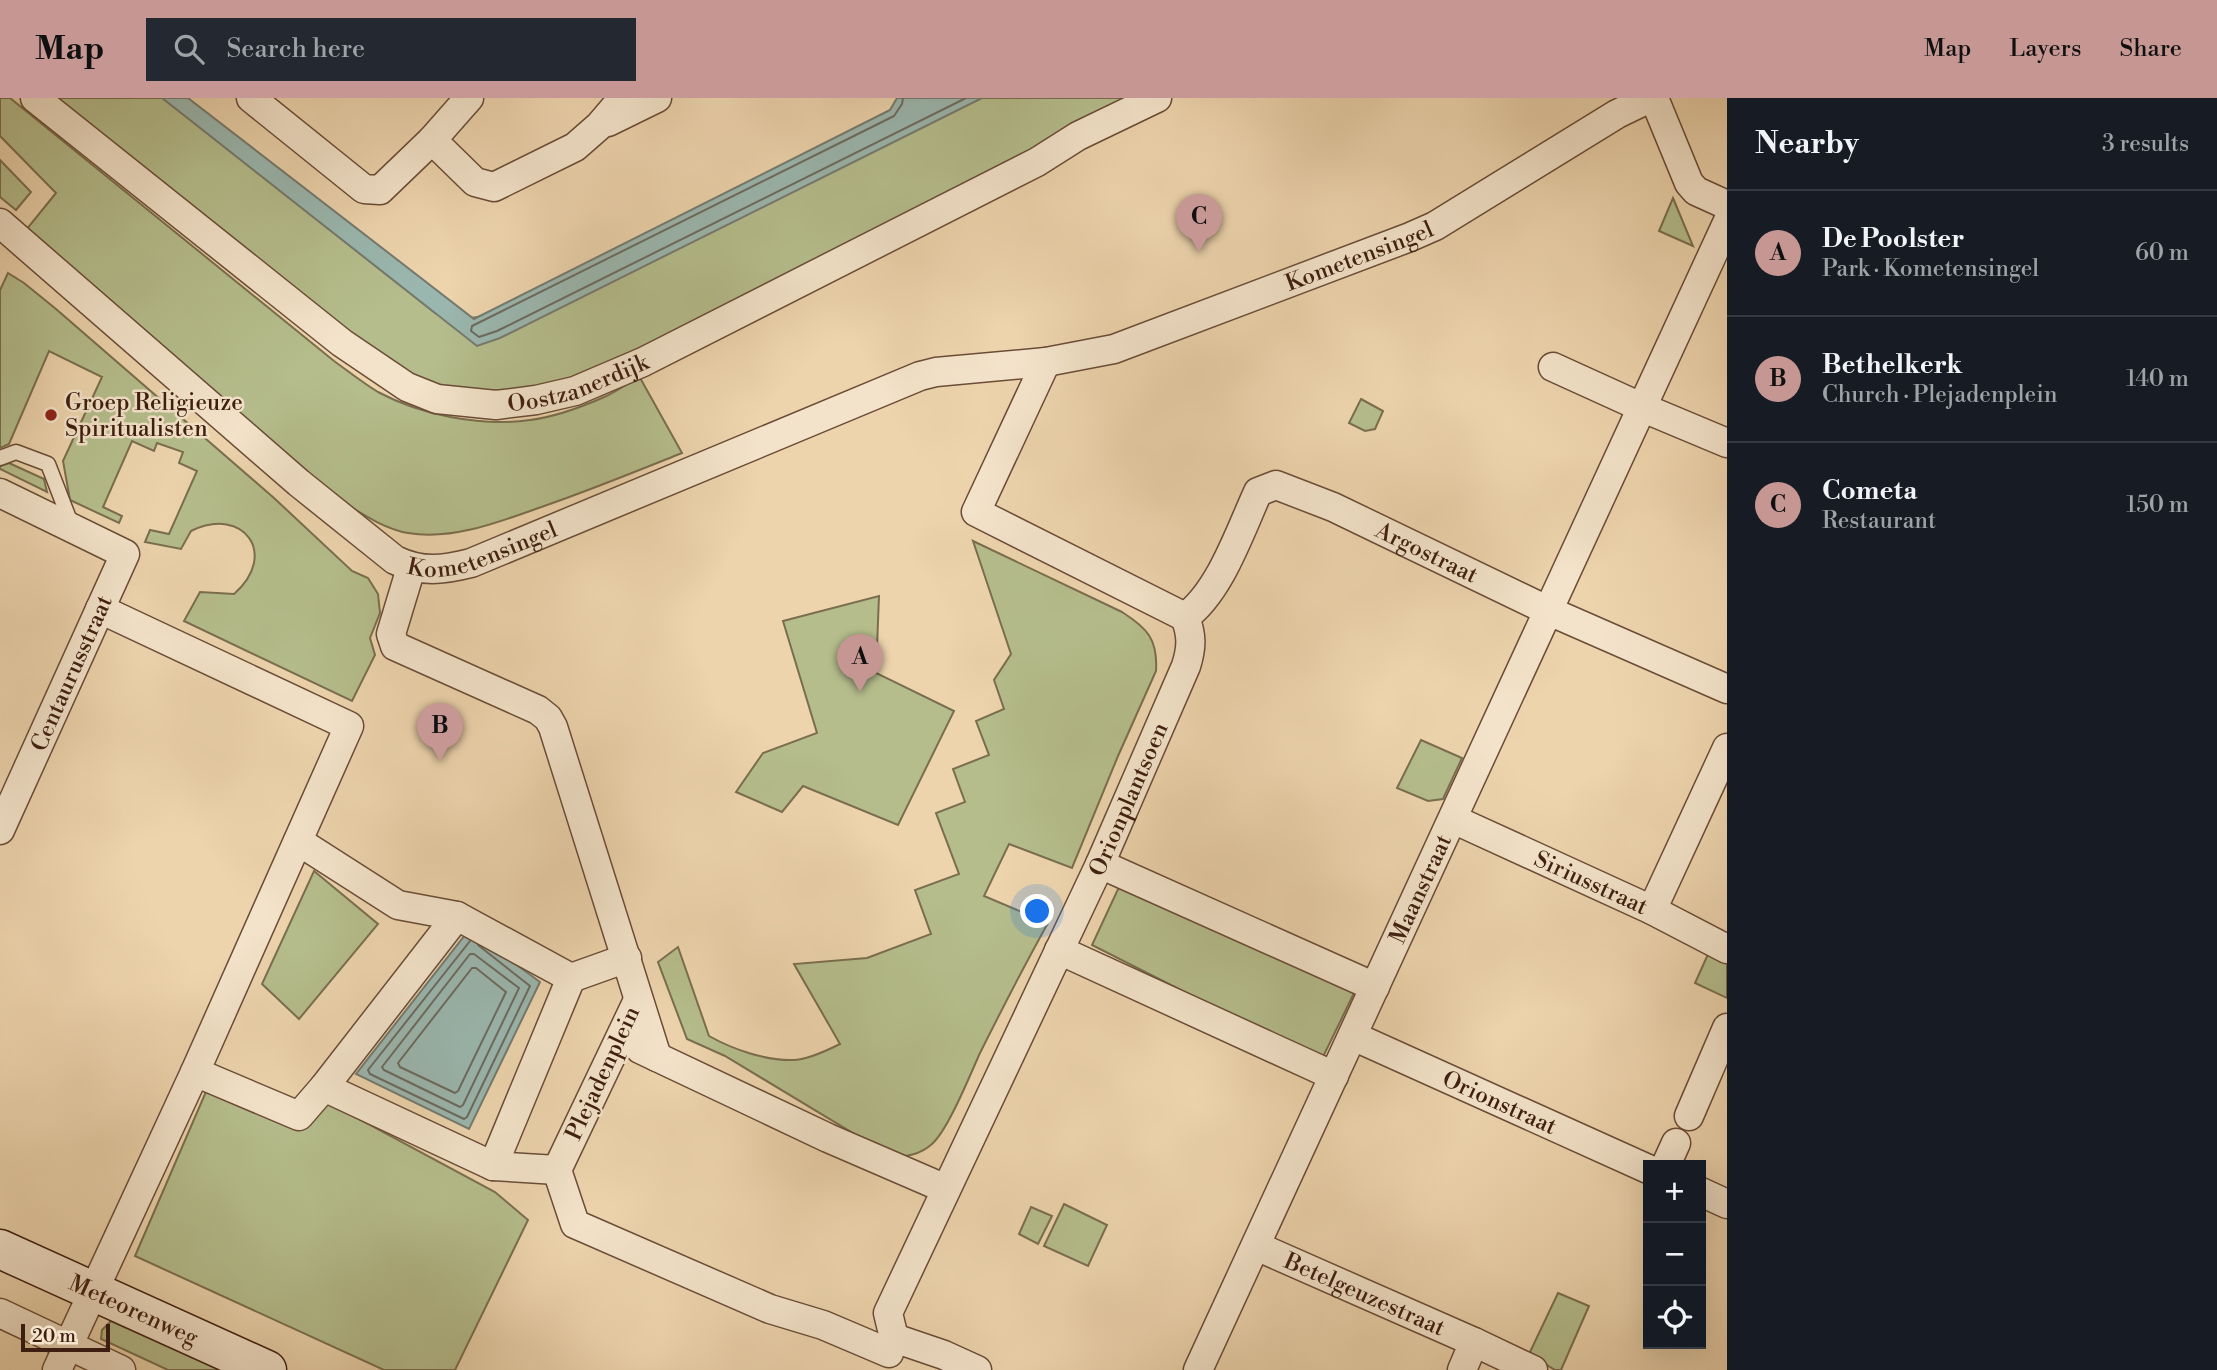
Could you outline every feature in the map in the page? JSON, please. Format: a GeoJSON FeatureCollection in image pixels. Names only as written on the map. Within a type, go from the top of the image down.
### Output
{"type":"FeatureCollection","features":[{"type":"Feature","properties":{"kind":"street","name":"Oostzanerdijk"},"geometry":{"type":"LineString","coordinates":[[35,98],[342,343],[407,387],[437,399],[496,405],[575,391],[643,362],[1037,162],[1079,136],[1157,98]]}},
{"type":"Feature","properties":{"kind":"street"},"geometry":{"type":"LineString","coordinates":[[251,98],[364,190],[380,190],[432,140],[469,98]]}},
{"type":"Feature","properties":{"kind":"street"},"geometry":{"type":"LineString","coordinates":[[432,140],[475,182],[495,187],[575,147],[599,126],[623,98]]}},
{"type":"Feature","properties":{"kind":"street"},"geometry":{"type":"LineString","coordinates":[[599,126],[657,98]]}},
{"type":"Feature","properties":{"kind":"street"},"geometry":{"type":"LineString","coordinates":[[1652,98],[1689,183],[1696,191],[1727,205]]}},
{"type":"Feature","properties":{"kind":"street","name":"Kometensingel"},"geometry":{"type":"LineString","coordinates":[[3,234],[299,483],[395,560],[411,568],[451,568],[920,376],[936,372],[1046,362],[1114,349],[1410,237],[1435,226],[1617,114],[1652,98]]}},
{"type":"Feature","properties":{"kind":"street","name":"Maanstraat"},"geometry":{"type":"LineString","coordinates":[[1198,1370],[1727,223]]}},
{"type":"Feature","properties":{"kind":"street"},"geometry":{"type":"LineString","coordinates":[[1046,362],[976,512],[1185,617]]}},
{"type":"Feature","properties":{"kind":"street"},"geometry":{"type":"LineString","coordinates":[[1553,367],[1727,443]]}},
{"type":"Feature","properties":{"kind":"street","name":"Argostraat"},"geometry":{"type":"LineString","coordinates":[[1185,617],[1213,588],[1258,492],[1276,485],[1333,507],[1549,611],[1727,689]]}},
{"type":"Feature","properties":{"kind":"street"},"geometry":{"type":"LineString","coordinates":[[0,493],[72,527]]}},
{"type":"Feature","properties":{"kind":"street","name":"Centaurusstraat"},"geometry":{"type":"LineString","coordinates":[[3,815],[125,554],[72,527]]}},
{"type":"Feature","properties":{"kind":"street","name":"Plejadenplein"},"geometry":{"type":"LineString","coordinates":[[411,568],[391,634],[395,646],[538,710],[554,727],[638,1000],[557,1170]]}},
{"type":"Feature","properties":{"kind":"street"},"geometry":{"type":"LineString","coordinates":[[62,1358],[195,1072],[349,726],[100,609]]}},
{"type":"Feature","properties":{"kind":"street","name":"Orionplantsoen"},"geometry":{"type":"LineString","coordinates":[[888,1354],[888,1313],[1100,864],[1186,666],[1191,648],[1191,632],[1185,617]]}},
{"type":"Feature","properties":{"kind":"street"},"geometry":{"type":"LineString","coordinates":[[1652,910],[1727,748]]}},
{"type":"Feature","properties":{"kind":"street","name":"Siriusstraat"},"geometry":{"type":"LineString","coordinates":[[1452,819],[1652,910],[1727,949]]}},
{"type":"Feature","properties":{"kind":"street"},"geometry":{"type":"LineString","coordinates":[[298,841],[398,905],[457,916],[570,978],[627,958]]}},
{"type":"Feature","properties":{"kind":"street"},"geometry":{"type":"LineString","coordinates":[[1100,864],[1375,987]]}},
{"type":"Feature","properties":{"kind":"street"},"geometry":{"type":"LineString","coordinates":[[195,1072],[299,1116],[457,916]]}},
{"type":"Feature","properties":{"kind":"street"},"geometry":{"type":"LineString","coordinates":[[1059,950],[1335,1076]]}},
{"type":"Feature","properties":{"kind":"street"},"geometry":{"type":"LineString","coordinates":[[493,1166],[570,978]]}},
{"type":"Feature","properties":{"kind":"street"},"geometry":{"type":"LineString","coordinates":[[638,1000],[657,1057]]}},
{"type":"Feature","properties":{"kind":"street"},"geometry":{"type":"LineString","coordinates":[[1689,1116],[1727,1028]]}},
{"type":"Feature","properties":{"kind":"street","name":"Orionstraat"},"geometry":{"type":"LineString","coordinates":[[1353,1036],[1643,1167]]}},
{"type":"Feature","properties":{"kind":"street"},"geometry":{"type":"LineString","coordinates":[[618,1040],[828,1138],[946,1189]]}},
{"type":"Feature","properties":{"kind":"street"},"geometry":{"type":"LineString","coordinates":[[324,1087],[493,1166],[557,1170],[575,1224],[770,1309],[823,1325],[888,1354],[944,1355],[977,1370]]}},
{"type":"Feature","properties":{"kind":"street"},"geometry":{"type":"LineString","coordinates":[[1706,1194],[1727,1204]]}},
{"type":"Feature","properties":{"kind":"street","name":"Betelgeuzestraat"},"geometry":{"type":"LineString","coordinates":[[1256,1246],[1533,1370]]}},
{"type":"Feature","properties":{"kind":"street","name":"Meteorenweg"},"geometry":{"type":"LineString","coordinates":[[0,1249],[267,1370]]}},
{"type":"Feature","properties":{"kind":"street"},"geometry":{"type":"LineString","coordinates":[[0,1313],[62,1358],[121,1370]]}},
{"type":"Feature","properties":{"kind":"street"},"geometry":{"type":"LineString","coordinates":[[1462,1370],[1474,1342]]}},
{"type":"Feature","properties":{"kind":"lane"},"geometry":{"type":"LineString","coordinates":[[0,458],[16,452],[48,464],[72,527]]}},
{"type":"Feature","properties":{"kind":"green space"},"geometry":{"type":"Polygon","coordinates":[[[0,98],[10,98],[334,361],[378,392],[432,413],[472,420],[511,422],[539,419],[575,409],[612,394],[639,376],[682,453],[564,499],[496,523],[461,532],[425,535],[408,533],[373,520],[341,501],[17,241],[56,193],[0,136],[0,98]]]}},
{"type":"Feature","properties":{"kind":"green space"},"geometry":{"type":"Polygon","coordinates":[[[56,98],[164,98],[435,313],[464,318],[512,309],[938,98],[1139,98],[584,378],[499,394],[433,384],[403,375],[56,98]]]}},
{"type":"Feature","properties":{"kind":"green space"},"geometry":{"type":"Polygon","coordinates":[[[0,160],[31,192],[16,210],[0,197],[0,160]]]}},
{"type":"Feature","properties":{"kind":"green space"},"geometry":{"type":"Polygon","coordinates":[[[1673,198],[1693,246],[1659,231],[1673,198]]]}},
{"type":"Feature","properties":{"kind":"green space"},"geometry":{"type":"Polygon","coordinates":[[[8,273],[56,309],[274,498],[352,571],[368,578],[378,594],[380,613],[370,638],[375,655],[352,701],[184,621],[200,592],[234,594],[247,579],[254,564],[254,550],[249,538],[240,529],[226,524],[210,525],[191,531],[181,549],[145,542],[150,530],[169,534],[197,471],[179,463],[183,452],[157,443],[154,451],[132,441],[103,507],[122,516],[119,523],[70,500],[63,461],[102,377],[49,351],[9,444],[0,448],[0,290],[8,273]]]}},
{"type":"Feature","properties":{"kind":"green space"},"geometry":{"type":"Polygon","coordinates":[[[1361,399],[1383,411],[1375,429],[1365,431],[1349,423],[1361,399]]]}},
{"type":"Feature","properties":{"kind":"green space"},"geometry":{"type":"Polygon","coordinates":[[[9,463],[44,479],[47,492],[0,469],[0,466],[9,463]]]}},
{"type":"Feature","properties":{"kind":"green space"},"geometry":{"type":"Polygon","coordinates":[[[973,541],[1131,618],[1144,629],[1153,642],[1156,671],[1072,868],[1009,844],[984,896],[1048,923],[988,1037],[952,1115],[938,1137],[918,1153],[891,1156],[725,1056],[687,1039],[658,962],[678,947],[709,1036],[739,1050],[761,1056],[799,1060],[840,1044],[794,964],[867,958],[931,934],[915,890],[959,874],[936,813],[965,802],[953,769],[989,755],[976,721],[1004,709],[994,680],[1011,654],[973,541]]]}},
{"type":"Feature","properties":{"kind":"green space"},"geometry":{"type":"Polygon","coordinates":[[[879,596],[876,673],[954,711],[898,825],[803,786],[782,812],[736,792],[763,753],[817,733],[783,621],[879,596]]]}},
{"type":"Feature","properties":{"kind":"green space"},"geometry":{"type":"Polygon","coordinates":[[[1421,740],[1462,758],[1443,799],[1428,801],[1397,788],[1421,740]]]}},
{"type":"Feature","properties":{"kind":"green space"},"geometry":{"type":"Polygon","coordinates":[[[314,871],[378,924],[299,1019],[262,984],[314,871]]]}},
{"type":"Feature","properties":{"kind":"green space"},"geometry":{"type":"Polygon","coordinates":[[[1119,887],[1355,991],[1321,1061],[1092,945],[1119,887]]]}},
{"type":"Feature","properties":{"kind":"green space"},"geometry":{"type":"Polygon","coordinates":[[[1709,952],[1727,962],[1727,998],[1695,983],[1709,952]]]}},
{"type":"Feature","properties":{"kind":"green space"},"geometry":{"type":"Polygon","coordinates":[[[208,1087],[306,1126],[322,1099],[495,1192],[528,1220],[455,1370],[384,1370],[135,1256],[208,1087]]]}},
{"type":"Feature","properties":{"kind":"green space"},"geometry":{"type":"Polygon","coordinates":[[[1064,1204],[1107,1225],[1088,1266],[1044,1246],[1064,1204]]]}},
{"type":"Feature","properties":{"kind":"green space"},"geometry":{"type":"Polygon","coordinates":[[[1031,1207],[1052,1216],[1038,1244],[1019,1234],[1031,1207]]]}},
{"type":"Feature","properties":{"kind":"green space"},"geometry":{"type":"Polygon","coordinates":[[[1558,1293],[1589,1306],[1561,1370],[1555,1370],[1529,1354],[1558,1293]]]}},
{"type":"Feature","properties":{"kind":"green space"},"geometry":{"type":"Polygon","coordinates":[[[111,1321],[220,1370],[168,1370],[101,1339],[102,1330],[111,1321]]]}},
{"type":"Feature","properties":{"kind":"water"},"geometry":{"type":"Polygon","coordinates":[[[162,98],[188,98],[474,319],[890,110],[897,98],[982,98],[500,338],[477,346],[162,98]]]}},
{"type":"Feature","properties":{"kind":"water"},"geometry":{"type":"Polygon","coordinates":[[[469,930],[540,982],[469,1129],[356,1074],[469,930]]]}},
{"type":"Feature","properties":{"kind":"place","name":"Cometa"},"geometry":{"type":"Point","coordinates":[1199,252]}},
{"type":"Feature","properties":{"kind":"place","name":"Groep Religieuze Spiritualisten"},"geometry":{"type":"Point","coordinates":[51,415]}},
{"type":"Feature","properties":{"kind":"place","name":"De Poolster"},"geometry":{"type":"Point","coordinates":[860,692]}},
{"type":"Feature","properties":{"kind":"place","name":"Bethelkerk"},"geometry":{"type":"Point","coordinates":[440,761]}}]}
